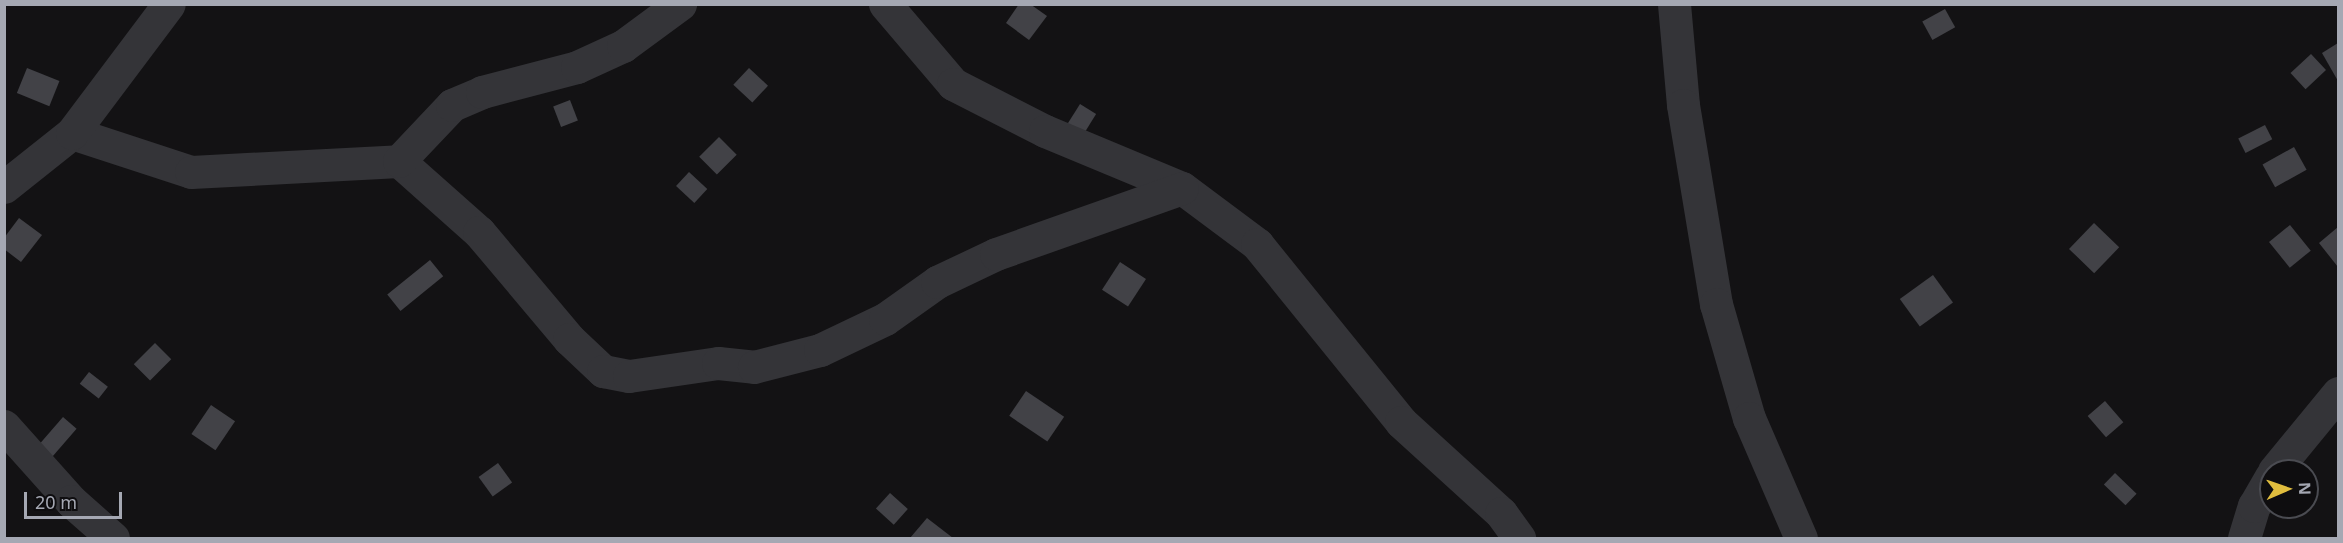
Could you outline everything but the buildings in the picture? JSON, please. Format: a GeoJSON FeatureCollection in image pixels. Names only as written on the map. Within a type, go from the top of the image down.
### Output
{"type":"FeatureCollection","features":[{"type":"Feature","properties":{"kind":"street"},"geometry":{"type":"LineString","coordinates":[[4,187],[72,133],[168,4]]}},
{"type":"Feature","properties":{"kind":"street"},"geometry":{"type":"LineString","coordinates":[[72,133],[191,172],[399,161],[452,105],[482,92],[577,66],[622,46],[680,4]]}},
{"type":"Feature","properties":{"kind":"street"},"geometry":{"type":"LineString","coordinates":[[885,4],[953,84],[1045,130],[1182,188],[1257,244],[1401,422],[1501,513],[1519,538]]}},
{"type":"Feature","properties":{"kind":"street"},"geometry":{"type":"LineString","coordinates":[[1674,4],[1683,105],[1716,304],[1749,418],[1801,538]]}},
{"type":"Feature","properties":{"kind":"street"},"geometry":{"type":"LineString","coordinates":[[399,161],[478,232],[569,339],[603,371],[629,376],[718,363],[754,367],[820,350],[885,319],[937,282],[996,254],[1182,188]]}},
{"type":"Feature","properties":{"kind":"street"},"geometry":{"type":"LineString","coordinates":[[2284,459],[2338,393]]}},
{"type":"Feature","properties":{"kind":"street"},"geometry":{"type":"LineString","coordinates":[[4,426],[71,501],[112,538]]}},
{"type":"Feature","properties":{"kind":"street"},"geometry":{"type":"LineString","coordinates":[[2244,538],[2259,497]]}}]}
